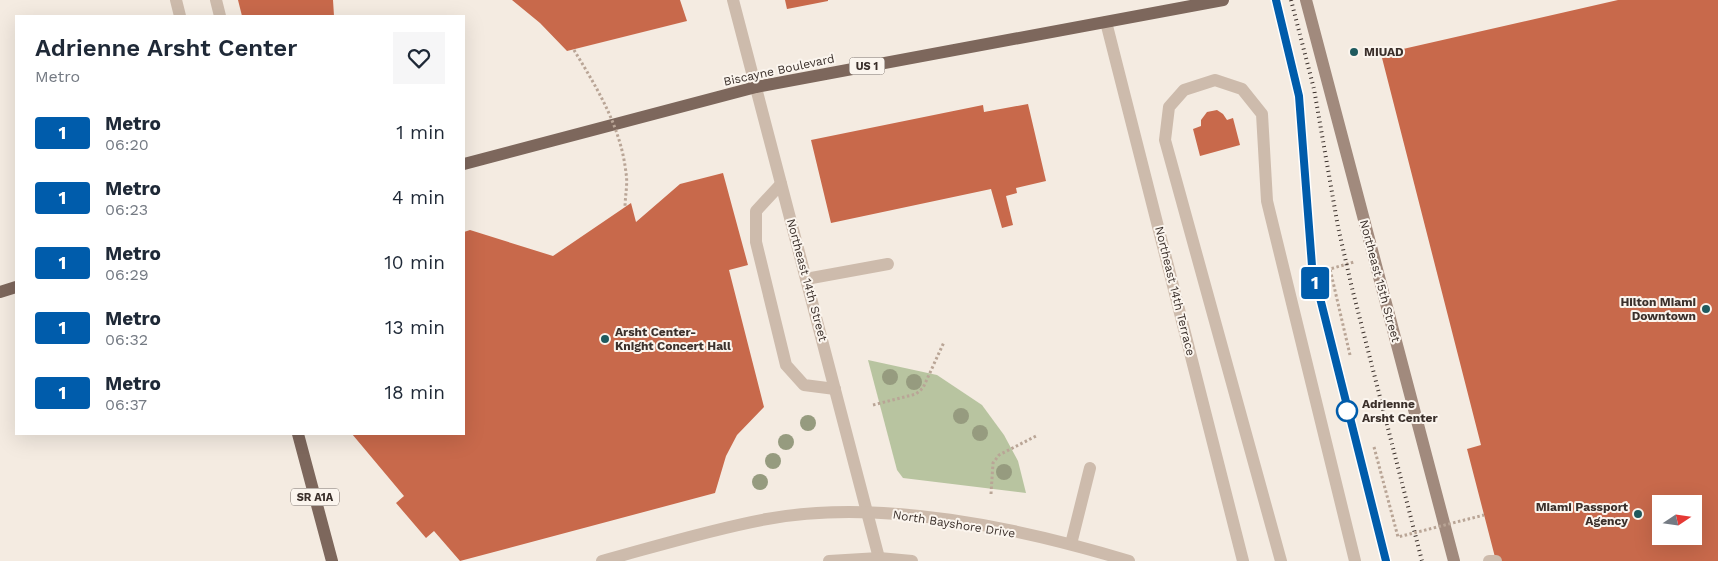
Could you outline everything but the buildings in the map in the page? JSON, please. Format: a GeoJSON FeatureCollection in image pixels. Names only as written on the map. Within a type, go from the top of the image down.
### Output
{"type":"FeatureCollection","features":[{"type":"Feature","properties":{"kind":"main road","name":"Biscayne Boulevard"},"geometry":{"type":"LineString","coordinates":[[465,164],[756,87],[1223,0]]}},
{"type":"Feature","properties":{"kind":"main road","name":"Northeast 15th Street"},"geometry":{"type":"LineString","coordinates":[[1306,0],[1454,561]]}},
{"type":"Feature","properties":{"kind":"main road"},"geometry":{"type":"LineString","coordinates":[[0,292],[15,287]]}},
{"type":"Feature","properties":{"kind":"main road","name":"SR A1A"},"geometry":{"type":"LineString","coordinates":[[298,435],[332,561]]}},
{"type":"Feature","properties":{"kind":"street"},"geometry":{"type":"LineString","coordinates":[[176,0],[180,15]]}},
{"type":"Feature","properties":{"kind":"street"},"geometry":{"type":"LineString","coordinates":[[216,0],[220,15]]}},
{"type":"Feature","properties":{"kind":"street","name":"Northeast 14th Street"},"geometry":{"type":"LineString","coordinates":[[733,0],[879,559]]}},
{"type":"Feature","properties":{"kind":"street","name":"Northeast 14th Terrace"},"geometry":{"type":"LineString","coordinates":[[1106,22],[1243,561]]}},
{"type":"Feature","properties":{"kind":"street"},"geometry":{"type":"LineString","coordinates":[[1281,561],[1165,140],[1169,107],[1184,90],[1215,80],[1242,89],[1262,114],[1266,201],[1355,561]]}},
{"type":"Feature","properties":{"kind":"street"},"geometry":{"type":"LineString","coordinates":[[781,184],[756,211],[756,242],[786,365],[804,385],[835,389]]}},
{"type":"Feature","properties":{"kind":"street"},"geometry":{"type":"LineString","coordinates":[[806,279],[888,264]]}},
{"type":"Feature","properties":{"kind":"street"},"geometry":{"type":"LineString","coordinates":[[1071,544],[1090,468]]}},
{"type":"Feature","properties":{"kind":"street","name":"North Bayshore Drive"},"geometry":{"type":"LineString","coordinates":[[602,561],[768,518],[868,511],[932,518],[1071,544],[1129,561]]}},
{"type":"Feature","properties":{"kind":"street"},"geometry":{"type":"LineString","coordinates":[[829,561],[879,559],[912,561]]}},
{"type":"Feature","properties":{"kind":"street"},"geometry":{"type":"LineString","coordinates":[[1489,561],[1496,561]]}},
{"type":"Feature","properties":{"kind":"path"},"geometry":{"type":"LineString","coordinates":[[574,50],[597,87],[612,117],[626,174],[625,208]]}},
{"type":"Feature","properties":{"kind":"path"},"geometry":{"type":"LineString","coordinates":[[1350,355],[1330,269],[1354,262]]}},
{"type":"Feature","properties":{"kind":"path"},"geometry":{"type":"LineString","coordinates":[[873,406],[916,394],[924,388],[944,342]]}},
{"type":"Feature","properties":{"kind":"path"},"geometry":{"type":"LineString","coordinates":[[991,494],[993,463],[999,455],[1038,435]]}},
{"type":"Feature","properties":{"kind":"path"},"geometry":{"type":"LineString","coordinates":[[1374,447],[1398,537],[1484,515]]}},
{"type":"Feature","properties":{"kind":"green space"},"geometry":{"type":"Polygon","coordinates":[[[868,360],[937,375],[982,405],[1004,435],[1018,461],[1026,493],[903,478],[897,470],[868,360]]]}},
{"type":"Feature","properties":{"kind":"railway"},"geometry":{"type":"LineString","coordinates":[[1276,0],[1299,97],[1312,266],[1386,561]]}},
{"type":"Feature","properties":{"kind":"railway"},"geometry":{"type":"LineString","coordinates":[[1291,0],[1314,89],[1338,227],[1352,288],[1422,561]]}},
{"type":"Feature","properties":{"kind":"metro line","name":"1"},"geometry":{"type":"LineString","coordinates":[[1276,0],[1299,96],[1312,266],[1386,561]]}},
{"type":"Feature","properties":{"kind":"place","name":"MIUAD"},"geometry":{"type":"Point","coordinates":[1354,52]}},
{"type":"Feature","properties":{"kind":"place","name":"Hilton Miami Downtown"},"geometry":{"type":"Point","coordinates":[1706,309]}},
{"type":"Feature","properties":{"kind":"place","name":"Arsht Center- Knight Concert Hall"},"geometry":{"type":"Point","coordinates":[605,339]}},
{"type":"Feature","properties":{"kind":"place","name":"Adrienne Arsht Center"},"geometry":{"type":"Point","coordinates":[1347,411]}},
{"type":"Feature","properties":{"kind":"place","name":"Miami Passport Agency"},"geometry":{"type":"Point","coordinates":[1638,514]}}]}
